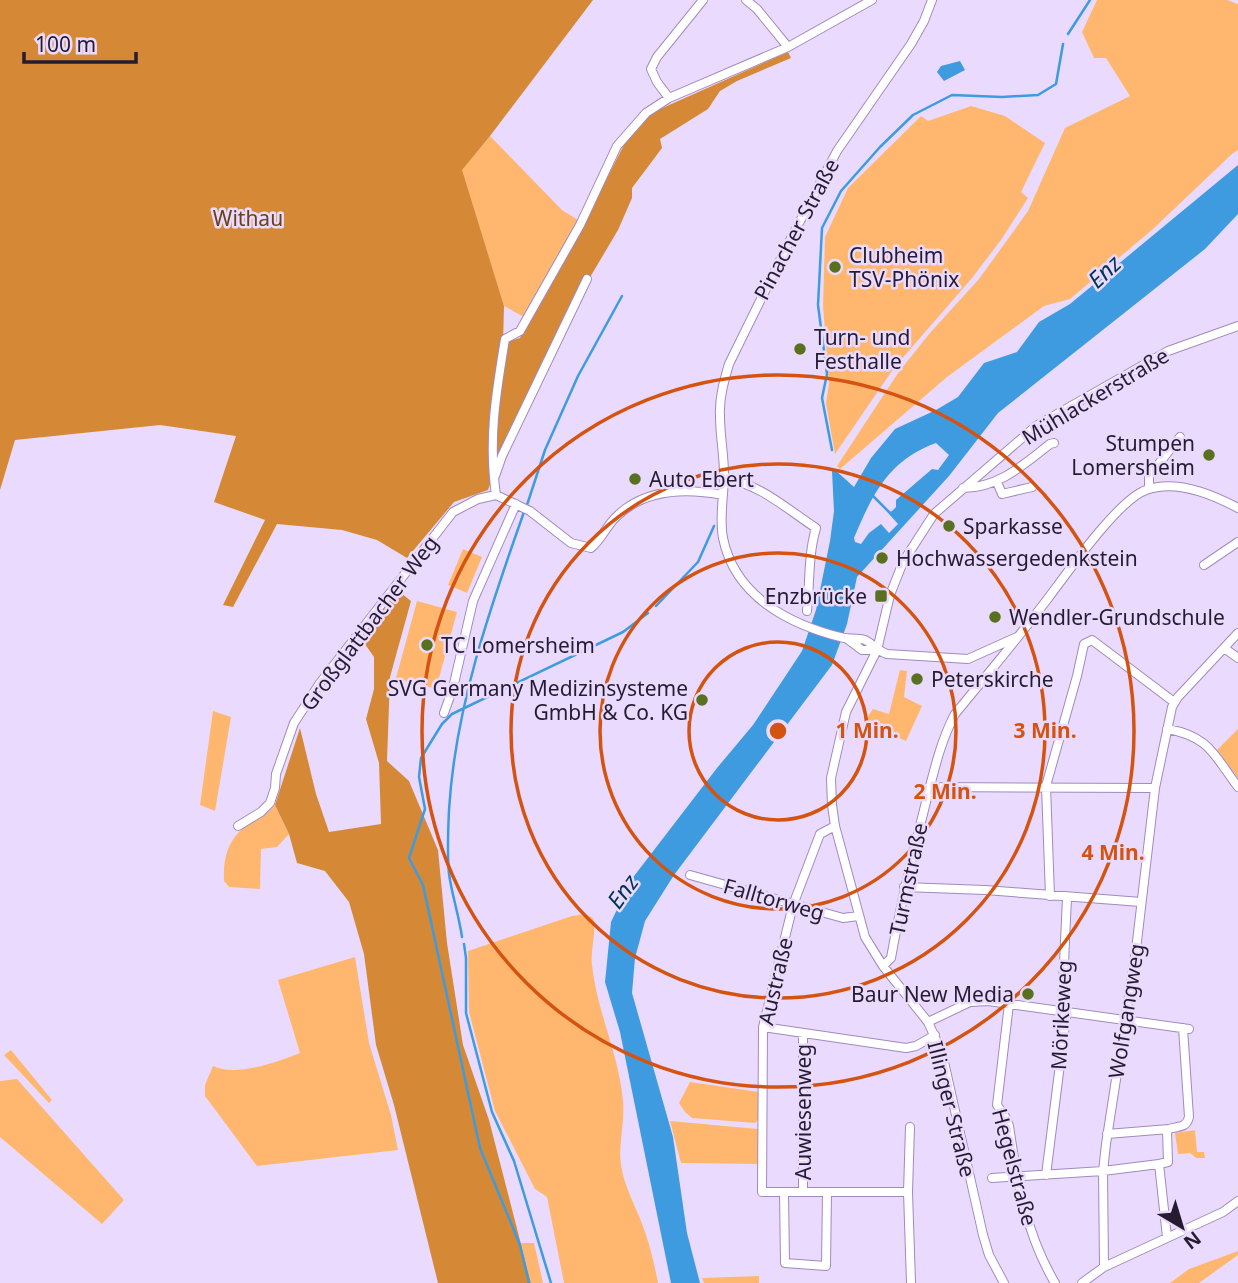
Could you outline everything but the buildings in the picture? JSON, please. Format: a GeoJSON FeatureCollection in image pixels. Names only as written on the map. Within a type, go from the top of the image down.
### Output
{"type":"FeatureCollection","features":[{"type":"Feature","properties":{"kind":"street"},"geometry":{"type":"LineString","coordinates":[[669,98],[657,82],[652,69],[657,57],[703,0]]}},
{"type":"Feature","properties":{"kind":"street"},"geometry":{"type":"LineString","coordinates":[[746,0],[758,4],[788,47]]}},
{"type":"Feature","properties":{"kind":"street"},"geometry":{"type":"LineString","coordinates":[[723,495],[680,492],[645,498],[622,511],[592,548],[572,543],[530,511],[496,495],[492,412],[505,339],[520,331],[580,225],[617,146],[646,113],[669,98],[788,47],[872,0]]}},
{"type":"Feature","properties":{"kind":"street","name":"Pinacher Straße"},"geometry":{"type":"LineString","coordinates":[[932,0],[918,34],[838,151],[736,346],[720,401],[724,479],[723,536],[734,569],[752,593],[765,604],[799,623],[856,642],[865,640],[877,650],[901,656],[968,659],[1017,637]]}},
{"type":"Feature","properties":{"kind":"street"},"geometry":{"type":"LineString","coordinates":[[494,481],[502,456],[587,279]]}},
{"type":"Feature","properties":{"kind":"street","name":"Mühlackerstraße"},"geometry":{"type":"LineString","coordinates":[[909,550],[934,514],[1037,426],[1168,351],[1238,326]]}},
{"type":"Feature","properties":{"kind":"street","name":"Turmstraße"},"geometry":{"type":"LineString","coordinates":[[883,966],[891,958],[904,887],[929,788],[948,727],[955,714],[1090,544],[1128,502],[1149,489],[1149,476],[1180,438]]}},
{"type":"Feature","properties":{"kind":"street"},"geometry":{"type":"LineString","coordinates":[[963,488],[997,482],[1054,443]]}},
{"type":"Feature","properties":{"kind":"street"},"geometry":{"type":"LineString","coordinates":[[724,479],[739,480],[816,528],[810,549],[807,611]]}},
{"type":"Feature","properties":{"kind":"street"},"geometry":{"type":"LineString","coordinates":[[997,482],[1002,495],[1031,487]]}},
{"type":"Feature","properties":{"kind":"street"},"geometry":{"type":"LineString","coordinates":[[1149,489],[1183,488],[1203,492],[1238,508]]}},
{"type":"Feature","properties":{"kind":"street","name":"Großglattbacher Weg"},"geometry":{"type":"LineString","coordinates":[[238,826],[261,813],[270,803],[276,774],[294,723],[320,683],[453,512],[478,499],[496,495]]}},
{"type":"Feature","properties":{"kind":"street"},"geometry":{"type":"LineString","coordinates":[[444,713],[453,688],[473,601],[510,515],[518,505]]}},
{"type":"Feature","properties":{"kind":"street"},"geometry":{"type":"LineString","coordinates":[[1204,565],[1238,542]]}},
{"type":"Feature","properties":{"kind":"street","name":"Illinger Straße"},"geometry":{"type":"LineString","coordinates":[[909,550],[893,586],[877,650],[845,712],[831,778],[835,826],[865,937],[883,966],[928,1022],[942,1053],[983,1235],[989,1255],[1004,1283]]}},
{"type":"Feature","properties":{"kind":"street","name":"Wolfgangweg"},"geometry":{"type":"LineString","coordinates":[[1104,1267],[1102,1171],[1155,788],[1167,729],[1174,702],[1238,633]]}},
{"type":"Feature","properties":{"kind":"street"},"geometry":{"type":"LineString","coordinates":[[1050,896],[1046,786],[1087,640],[1092,640],[1174,702]]}},
{"type":"Feature","properties":{"kind":"street"},"geometry":{"type":"LineString","coordinates":[[1224,648],[1238,658]]}},
{"type":"Feature","properties":{"kind":"street"},"geometry":{"type":"LineString","coordinates":[[1167,729],[1203,741],[1238,787]]}},
{"type":"Feature","properties":{"kind":"street"},"geometry":{"type":"LineString","coordinates":[[929,788],[1155,788]]}},
{"type":"Feature","properties":{"kind":"street","name":"Austraße"},"geometry":{"type":"LineString","coordinates":[[784,1192],[762,1192],[763,1027],[793,905],[820,834],[835,826]]}},
{"type":"Feature","properties":{"kind":"street","name":"Falltorweg"},"geometry":{"type":"LineString","coordinates":[[690,876],[843,918],[859,916]]}},
{"type":"Feature","properties":{"kind":"street"},"geometry":{"type":"LineString","coordinates":[[904,887],[1141,902]]}},
{"type":"Feature","properties":{"kind":"street","name":"Mörikeweg"},"geometry":{"type":"LineString","coordinates":[[1046,1175],[1066,1017],[1062,1006],[1067,898]]}},
{"type":"Feature","properties":{"kind":"street"},"geometry":{"type":"LineString","coordinates":[[928,1022],[970,1002],[988,1001],[1186,1028],[1188,1123],[1169,1129],[1107,1134]]}},
{"type":"Feature","properties":{"kind":"street","name":"Hegelstraße"},"geometry":{"type":"LineString","coordinates":[[1009,1004],[996,1105],[1009,1126],[1016,1177],[1036,1248],[1055,1283]]}},
{"type":"Feature","properties":{"kind":"street"},"geometry":{"type":"LineString","coordinates":[[763,1027],[906,1048],[916,1046],[935,1035]]}},
{"type":"Feature","properties":{"kind":"street","name":"Auwiesenweg"},"geometry":{"type":"LineString","coordinates":[[803,1032],[803,1192]]}},
{"type":"Feature","properties":{"kind":"street"},"geometry":{"type":"LineString","coordinates":[[910,1127],[908,1192],[911,1283]]}},
{"type":"Feature","properties":{"kind":"street"},"geometry":{"type":"LineString","coordinates":[[992,1178],[1102,1171],[1168,1162],[1169,1129]]}},
{"type":"Feature","properties":{"kind":"street"},"geometry":{"type":"LineString","coordinates":[[1159,1164],[1167,1237]]}},
{"type":"Feature","properties":{"kind":"street"},"geometry":{"type":"LineString","coordinates":[[827,1192],[826,1266],[785,1263],[784,1192],[803,1192],[827,1192],[908,1192]]}},
{"type":"Feature","properties":{"kind":"street"},"geometry":{"type":"LineString","coordinates":[[1082,1283],[1104,1267],[1223,1212],[1238,1201]]}},
{"type":"Feature","properties":{"kind":"shaded area"},"geometry":{"type":"Polygon","coordinates":[[[1097,0],[1227,0],[1238,4],[1238,150],[1153,229],[1070,299],[1044,306],[947,377],[840,469],[837,466],[898,373],[979,279],[1028,211],[1065,128],[1130,96],[1106,58],[1094,58],[1082,32],[1097,0]]]}},
{"type":"Feature","properties":{"kind":"shaded area"},"geometry":{"type":"Polygon","coordinates":[[[971,106],[1005,116],[1045,143],[1021,192],[1028,198],[972,278],[894,368],[835,454],[826,403],[829,384],[823,306],[825,237],[848,188],[921,116],[928,121],[971,106]]]}},
{"type":"Feature","properties":{"kind":"shaded area"},"geometry":{"type":"Polygon","coordinates":[[[490,136],[562,210],[578,220],[524,317],[504,306],[461,170],[490,136]]]}},
{"type":"Feature","properties":{"kind":"shaded area"},"geometry":{"type":"Polygon","coordinates":[[[463,549],[482,557],[467,593],[448,585],[463,549]]]}},
{"type":"Feature","properties":{"kind":"shaded area","name":"TC Lomersheim"},"geometry":{"type":"Polygon","coordinates":[[[417,601],[457,612],[436,689],[396,678],[417,601]]]}},
{"type":"Feature","properties":{"kind":"shaded area"},"geometry":{"type":"Polygon","coordinates":[[[900,670],[907,671],[904,697],[922,706],[906,741],[864,722],[873,709],[889,714],[900,670]]]}},
{"type":"Feature","properties":{"kind":"shaded area"},"geometry":{"type":"Polygon","coordinates":[[[213,711],[231,717],[215,811],[200,805],[213,711]]]}},
{"type":"Feature","properties":{"kind":"shaded area"},"geometry":{"type":"Polygon","coordinates":[[[1238,729],[1238,778],[1217,750],[1238,729]]]}},
{"type":"Feature","properties":{"kind":"shaded area"},"geometry":{"type":"Polygon","coordinates":[[[275,805],[289,834],[277,847],[261,849],[260,889],[229,887],[224,881],[224,872],[229,847],[243,828],[275,805]]]}},
{"type":"Feature","properties":{"kind":"shaded area"},"geometry":{"type":"Polygon","coordinates":[[[585,914],[593,918],[592,959],[595,982],[621,1084],[622,1172],[646,1236],[658,1283],[564,1283],[547,1197],[535,1189],[495,1111],[469,1012],[468,951],[585,914]]]}},
{"type":"Feature","properties":{"kind":"shaded area"},"geometry":{"type":"Polygon","coordinates":[[[355,957],[369,1043],[391,1115],[398,1150],[257,1166],[205,1096],[205,1085],[213,1066],[222,1069],[245,1069],[300,1053],[278,980],[355,957]]]}},
{"type":"Feature","properties":{"kind":"shaded area"},"geometry":{"type":"Polygon","coordinates":[[[11,1050],[52,1100],[49,1103],[4,1055],[11,1050]]]}},
{"type":"Feature","properties":{"kind":"shaded area"},"geometry":{"type":"Polygon","coordinates":[[[17,1079],[124,1200],[102,1224],[0,1137],[0,1081],[17,1079]]]}},
{"type":"Feature","properties":{"kind":"shaded area"},"geometry":{"type":"Polygon","coordinates":[[[690,1082],[759,1092],[759,1119],[755,1123],[692,1118],[679,1103],[690,1082]]]}},
{"type":"Feature","properties":{"kind":"shaded area"},"geometry":{"type":"Polygon","coordinates":[[[670,1121],[758,1129],[759,1164],[681,1163],[670,1121]]]}},
{"type":"Feature","properties":{"kind":"shaded area"},"geometry":{"type":"Polygon","coordinates":[[[1195,1130],[1197,1152],[1204,1152],[1205,1158],[1196,1158],[1190,1153],[1178,1154],[1175,1133],[1195,1130]]]}},
{"type":"Feature","properties":{"kind":"shaded area"},"geometry":{"type":"Polygon","coordinates":[[[521,1243],[534,1243],[543,1283],[531,1283],[521,1243]]]}},
{"type":"Feature","properties":{"kind":"shaded area"},"geometry":{"type":"Polygon","coordinates":[[[1238,1251],[1238,1255],[1199,1283],[1170,1283],[1189,1269],[1238,1251]]]}},
{"type":"Feature","properties":{"kind":"shaded area"},"geometry":{"type":"Polygon","coordinates":[[[759,1276],[759,1283],[704,1283],[702,1278],[759,1276]]]}},
{"type":"Feature","properties":{"kind":"green space","name":"Withau"},"geometry":{"type":"Polygon","coordinates":[[[0,0],[593,0],[462,170],[504,306],[503,343],[520,338],[626,141],[649,114],[788,52],[791,58],[720,91],[708,109],[660,139],[662,148],[632,188],[632,198],[618,230],[589,279],[505,442],[488,490],[454,502],[407,558],[377,540],[342,530],[277,524],[233,607],[223,605],[265,520],[214,502],[236,436],[160,425],[15,440],[0,490],[0,0]]]}},
{"type":"Feature","properties":{"kind":"green space"},"geometry":{"type":"Polygon","coordinates":[[[396,589],[411,601],[390,677],[387,761],[409,781],[438,850],[447,943],[463,1045],[489,1120],[531,1283],[438,1283],[394,1105],[376,1045],[364,954],[349,902],[325,871],[297,863],[289,834],[275,805],[300,728],[316,794],[329,832],[381,824],[379,763],[366,719],[374,689],[374,657],[360,637],[396,589]]]}},
{"type":"Feature","properties":{"kind":"water"},"geometry":{"type":"Polygon","coordinates":[[[960,61],[965,70],[944,81],[937,72],[941,66],[960,61]]]}},
{"type":"Feature","properties":{"kind":"water"},"geometry":{"type":"Polygon","coordinates":[[[1238,165],[1238,214],[1205,249],[998,413],[949,476],[857,577],[847,624],[832,665],[674,875],[645,921],[635,958],[632,993],[673,1137],[687,1233],[700,1283],[671,1283],[620,1032],[605,982],[611,922],[631,880],[753,725],[802,651],[816,610],[830,541],[834,511],[832,471],[834,469],[854,487],[871,458],[895,429],[958,397],[984,363],[1017,352],[1039,322],[1070,304],[1238,165]],[[936,443],[920,450],[894,469],[868,507],[854,538],[855,542],[861,544],[869,533],[881,524],[889,533],[898,524],[889,514],[896,507],[896,500],[932,469],[938,470],[949,455],[936,443]]]}},
{"type":"Feature","properties":{"kind":"waterway"},"geometry":{"type":"LineString","coordinates":[[1068,34],[1090,0]]}},
{"type":"Feature","properties":{"kind":"waterway"},"geometry":{"type":"LineString","coordinates":[[832,450],[822,398],[827,374],[818,305],[822,228],[841,191],[913,115],[952,95],[1038,95],[1056,84],[1063,44]]}},
{"type":"Feature","properties":{"kind":"waterway"},"geometry":{"type":"LineString","coordinates":[[527,505],[545,450],[578,376],[622,296]]}},
{"type":"Feature","properties":{"kind":"waterway"},"geometry":{"type":"LineString","coordinates":[[873,496],[890,513],[894,512]]}},
{"type":"Feature","properties":{"kind":"waterway"},"geometry":{"type":"LineString","coordinates":[[462,937],[448,866],[449,818],[458,734],[476,659],[524,512]]}},
{"type":"Feature","properties":{"kind":"waterway"},"geometry":{"type":"LineString","coordinates":[[656,606],[698,562],[714,526]]}},
{"type":"Feature","properties":{"kind":"waterway"},"geometry":{"type":"LineString","coordinates":[[529,1283],[520,1245],[480,1148],[423,885],[409,858],[425,809],[419,777],[421,758],[442,724],[452,714],[623,632],[648,613]]}},
{"type":"Feature","properties":{"kind":"waterway"},"geometry":{"type":"LineString","coordinates":[[464,944],[466,1013],[492,1112],[514,1161],[551,1283]]}},
{"type":"Feature","properties":{"kind":"place","name":"Clubheim TSV-Phönix"},"geometry":{"type":"Point","coordinates":[835,267]}},
{"type":"Feature","properties":{"kind":"place","name":"Turn- und Festhalle"},"geometry":{"type":"Point","coordinates":[800,349]}},
{"type":"Feature","properties":{"kind":"place","name":"Stumpen Lomersheim"},"geometry":{"type":"Point","coordinates":[1209,455]}},
{"type":"Feature","properties":{"kind":"place","name":"Auto Ebert"},"geometry":{"type":"Point","coordinates":[635,479]}},
{"type":"Feature","properties":{"kind":"place","name":"Sparkasse"},"geometry":{"type":"Point","coordinates":[949,526]}},
{"type":"Feature","properties":{"kind":"place","name":"Hochwassergedenkstein"},"geometry":{"type":"Point","coordinates":[882,558]}},
{"type":"Feature","properties":{"kind":"place","name":"Enzbrücke"},"geometry":{"type":"Point","coordinates":[881,596]}},
{"type":"Feature","properties":{"kind":"place","name":"Wendler-Grundschule"},"geometry":{"type":"Point","coordinates":[995,617]}},
{"type":"Feature","properties":{"kind":"place","name":"TC Lomersheim"},"geometry":{"type":"Point","coordinates":[427,645]}},
{"type":"Feature","properties":{"kind":"place","name":"Peterskirche"},"geometry":{"type":"Point","coordinates":[917,679]}},
{"type":"Feature","properties":{"kind":"place","name":"SVG Germany Medizinsysteme GmbH & Co. KG"},"geometry":{"type":"Point","coordinates":[702,700]}},
{"type":"Feature","properties":{"kind":"place","name":"Baur New Media"},"geometry":{"type":"Point","coordinates":[1028,994]}},
{"type":"Feature","properties":{"kind":"water label","name":"Enz"},"geometry":{"type":"Point","coordinates":[1104,271]}},
{"type":"Feature","properties":{"kind":"water label","name":"Enz"},"geometry":{"type":"Point","coordinates":[622,891]}}]}
